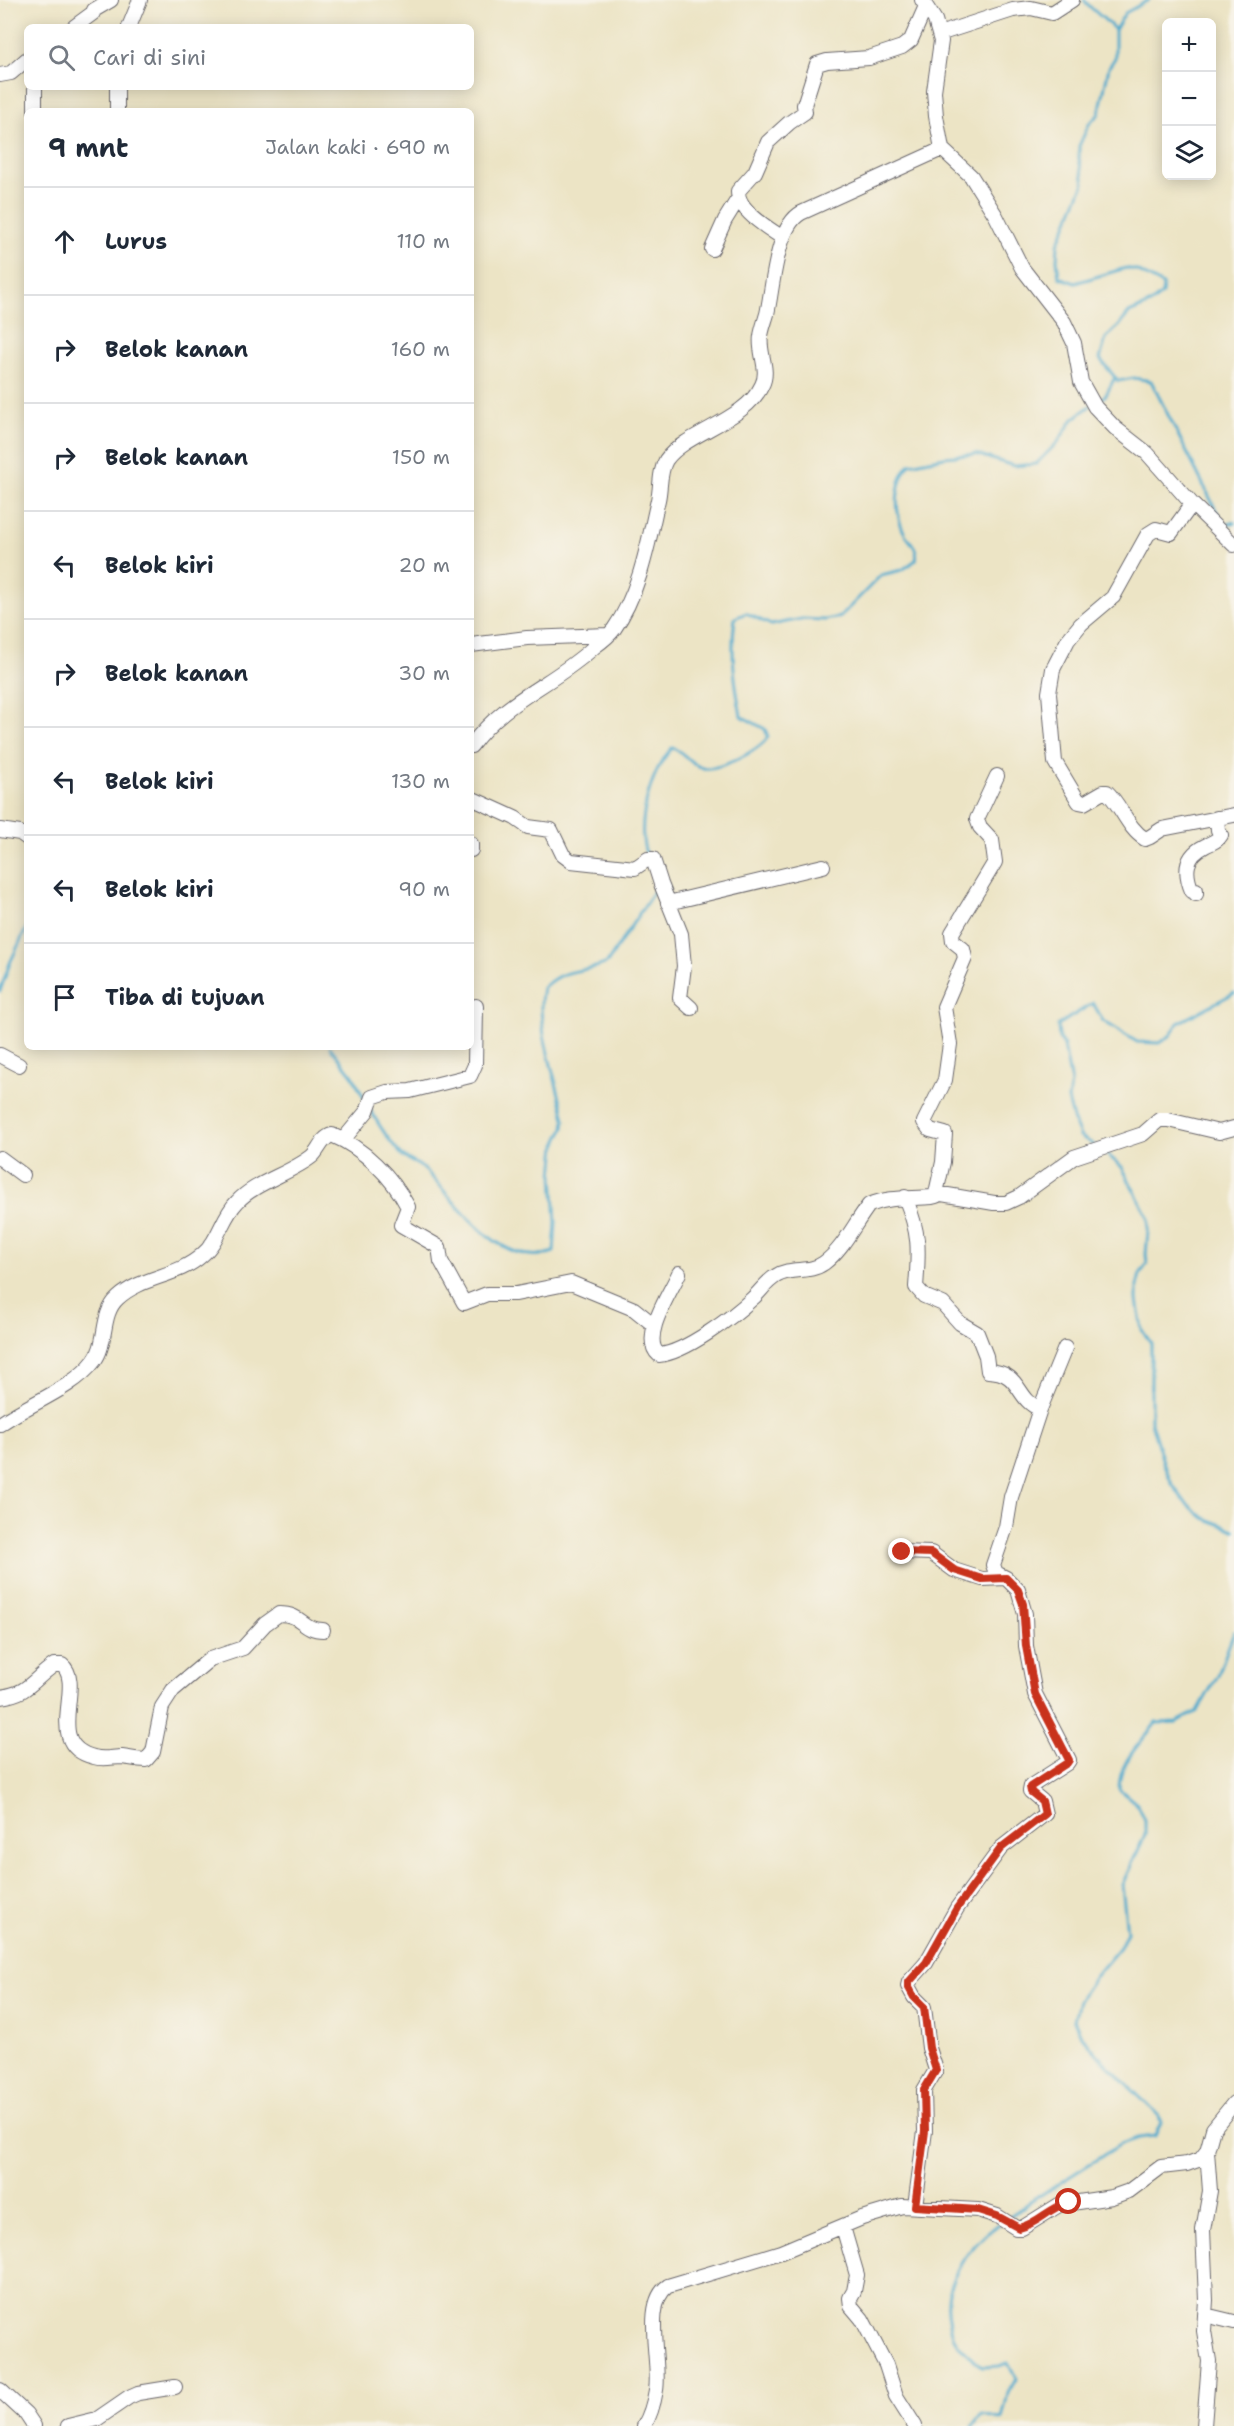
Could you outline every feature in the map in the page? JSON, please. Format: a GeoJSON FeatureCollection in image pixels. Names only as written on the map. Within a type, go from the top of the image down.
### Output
{"type":"FeatureCollection","features":[{"type":"Feature","properties":{"kind":"street"},"geometry":{"type":"LineString","coordinates":[[78,24],[94,10],[111,0]]}},
{"type":"Feature","properties":{"kind":"street"},"geometry":{"type":"LineString","coordinates":[[130,24],[140,0]]}},
{"type":"Feature","properties":{"kind":"street"},"geometry":{"type":"LineString","coordinates":[[939,34],[1013,10],[1031,8],[1052,13],[1072,0]]}},
{"type":"Feature","properties":{"kind":"street"},"geometry":{"type":"LineString","coordinates":[[924,3],[935,20],[941,46],[934,91],[942,149],[971,176],[996,216],[1015,258],[1053,305],[1069,330],[1081,382],[1095,407],[1116,428],[1147,453],[1192,504],[1234,545]]}},
{"type":"Feature","properties":{"kind":"street"},"geometry":{"type":"LineString","coordinates":[[712,249],[725,220],[738,199],[738,191],[755,172],[768,142],[805,112],[804,105],[816,65],[826,61],[869,58],[902,47],[911,40],[924,3]]}},
{"type":"Feature","properties":{"kind":"street"},"geometry":{"type":"LineString","coordinates":[[0,75],[11,73],[24,62]]}},
{"type":"Feature","properties":{"kind":"street"},"geometry":{"type":"LineString","coordinates":[[35,90],[35,108]]}},
{"type":"Feature","properties":{"kind":"street"},"geometry":{"type":"LineString","coordinates":[[117,90],[117,108]]}},
{"type":"Feature","properties":{"kind":"street"},"geometry":{"type":"LineString","coordinates":[[474,743],[499,714],[570,667],[614,628],[640,575],[659,498],[662,468],[666,461],[681,447],[746,405],[762,386],[765,371],[761,336],[783,238],[797,215],[942,149]]}},
{"type":"Feature","properties":{"kind":"street"},"geometry":{"type":"LineString","coordinates":[[738,199],[754,219],[783,238]]}},
{"type":"Feature","properties":{"kind":"street"},"geometry":{"type":"LineString","coordinates":[[1192,504],[1172,532],[1168,534],[1156,529],[1148,534],[1113,597],[1081,624],[1068,640],[1053,669],[1049,693],[1055,762],[1072,794],[1080,802],[1084,803],[1107,792],[1122,809],[1135,830],[1145,839],[1162,829],[1234,814]]}},
{"type":"Feature","properties":{"kind":"street"},"geometry":{"type":"LineString","coordinates":[[474,645],[526,638],[608,635]]}},
{"type":"Feature","properties":{"kind":"street"},"geometry":{"type":"LineString","coordinates":[[678,1273],[654,1325],[652,1341],[655,1352],[659,1355],[695,1340],[740,1310],[773,1277],[782,1272],[808,1270],[823,1263],[843,1245],[869,1205],[905,1197],[936,1196],[943,1162],[945,1134],[930,1130],[924,1122],[945,1080],[950,1044],[944,1007],[965,958],[963,949],[953,941],[952,933],[995,862],[992,840],[980,827],[977,819],[998,776]]}},
{"type":"Feature","properties":{"kind":"street"},"geometry":{"type":"LineString","coordinates":[[474,799],[515,818],[528,827],[551,830],[563,855],[571,861],[635,868],[648,859],[653,859],[681,934],[684,966],[679,996],[691,1008]]}},
{"type":"Feature","properties":{"kind":"street"},"geometry":{"type":"LineString","coordinates":[[1196,894],[1196,890],[1192,891],[1186,874],[1189,860],[1196,851],[1218,840],[1221,835],[1217,818]]}},
{"type":"Feature","properties":{"kind":"street"},"geometry":{"type":"LineString","coordinates":[[0,830],[24,835]]}},
{"type":"Feature","properties":{"kind":"street"},"geometry":{"type":"LineString","coordinates":[[668,903],[823,866]]}},
{"type":"Feature","properties":{"kind":"street"},"geometry":{"type":"LineString","coordinates":[[343,1140],[367,1111],[372,1097],[387,1092],[416,1090],[470,1076],[475,1065],[476,1006]]}},
{"type":"Feature","properties":{"kind":"street"},"geometry":{"type":"LineString","coordinates":[[0,1055],[19,1065]]}},
{"type":"Feature","properties":{"kind":"street"},"geometry":{"type":"LineString","coordinates":[[936,1193],[1006,1203],[1019,1197],[1066,1161],[1147,1132],[1161,1120],[1219,1132],[1234,1128]]}},
{"type":"Feature","properties":{"kind":"street"},"geometry":{"type":"LineString","coordinates":[[0,1424],[22,1408],[63,1386],[92,1364],[98,1352],[110,1308],[116,1299],[140,1284],[172,1273],[202,1255],[210,1247],[238,1200],[299,1166],[314,1155],[329,1135],[343,1140],[370,1159],[391,1181],[408,1207],[401,1225],[439,1247],[441,1262],[464,1303],[487,1294],[516,1294],[571,1283],[634,1309],[654,1325]]}},
{"type":"Feature","properties":{"kind":"street"},"geometry":{"type":"LineString","coordinates":[[0,1158],[23,1175]]}},
{"type":"Feature","properties":{"kind":"street"},"geometry":{"type":"LineString","coordinates":[[905,1197],[916,1224],[920,1246],[916,1287],[924,1296],[942,1304],[960,1323],[976,1332],[986,1356],[988,1371],[997,1371],[1011,1378],[1025,1397],[1040,1409]]}},
{"type":"Feature","properties":{"kind":"street"},"geometry":{"type":"LineString","coordinates":[[915,2206],[925,2131],[924,2090],[936,2070],[929,2048],[924,2007],[914,1997],[908,1986],[909,1982],[926,1963],[957,1908],[1001,1848],[1045,1814],[1042,1801],[1031,1792],[1030,1787],[1069,1761],[1035,1694],[1026,1646],[1023,1604],[1018,1590],[1006,1578],[996,1573],[993,1562],[1002,1542],[1009,1505],[1040,1409],[1065,1348]]}},
{"type":"Feature","properties":{"kind":"street"},"geometry":{"type":"LineString","coordinates":[[902,1552],[931,1553],[954,1570],[983,1585],[1006,1578]]}},
{"type":"Feature","properties":{"kind":"street"},"geometry":{"type":"LineString","coordinates":[[0,1697],[19,1694],[54,1665],[62,1665],[68,1673],[70,1684],[66,1717],[68,1728],[71,1740],[77,1747],[82,1752],[96,1758],[146,1760],[153,1752],[162,1707],[173,1690],[202,1665],[217,1655],[243,1648],[265,1624],[279,1614],[298,1617],[311,1629],[323,1630]]}},
{"type":"Feature","properties":{"kind":"street"},"geometry":{"type":"LineString","coordinates":[[1204,2426],[1209,2361],[1204,2331],[1203,2230],[1210,2191],[1207,2151],[1213,2129],[1234,2103]]}},
{"type":"Feature","properties":{"kind":"street"},"geometry":{"type":"LineString","coordinates":[[644,2426],[657,2389],[654,2322],[657,2301],[664,2289],[772,2255],[862,2218],[902,2206],[978,2210],[1022,2228],[1059,2205],[1112,2198],[1129,2191],[1161,2167],[1191,2163],[1201,2159],[1207,2151]]}},
{"type":"Feature","properties":{"kind":"street"},"geometry":{"type":"LineString","coordinates":[[843,2227],[857,2275],[850,2303],[862,2319],[886,2365],[896,2396],[915,2426]]}},
{"type":"Feature","properties":{"kind":"street"},"geometry":{"type":"LineString","coordinates":[[1205,2315],[1234,2322]]}},
{"type":"Feature","properties":{"kind":"street"},"geometry":{"type":"LineString","coordinates":[[68,2426],[97,2419],[138,2393],[176,2387]]}},
{"type":"Feature","properties":{"kind":"street"},"geometry":{"type":"LineString","coordinates":[[0,2390],[26,2414],[34,2426]]}},
{"type":"Feature","properties":{"kind":"waterway"},"geometry":{"type":"LineString","coordinates":[[1084,0],[1115,30]]}},
{"type":"Feature","properties":{"kind":"waterway"},"geometry":{"type":"LineString","coordinates":[[1149,0],[1125,13],[1115,30],[1115,58],[1109,67],[1099,114],[1089,124],[1079,146],[1084,183],[1058,244],[1059,277],[1075,283],[1126,268],[1135,270],[1163,285],[1162,294],[1150,304],[1129,313],[1106,338],[1100,359],[1118,381],[1134,378],[1151,381],[1224,526],[1234,522]]}},
{"type":"Feature","properties":{"kind":"waterway"},"geometry":{"type":"LineString","coordinates":[[1096,402],[1106,395],[1115,377]]}},
{"type":"Feature","properties":{"kind":"waterway"},"geometry":{"type":"LineString","coordinates":[[647,856],[643,830],[647,800],[657,771],[672,748],[700,767],[716,767],[737,760],[763,743],[768,737],[765,729],[741,716],[733,655],[735,618],[746,613],[771,625],[802,619],[825,620],[840,617],[881,575],[902,570],[916,560],[915,549],[901,526],[897,498],[901,479],[910,464],[944,457],[976,454],[1014,466],[1036,464],[1058,442],[1073,419],[1090,406]]}},
{"type":"Feature","properties":{"kind":"waterway"},"geometry":{"type":"LineString","coordinates":[[371,1111],[398,1151],[424,1169],[482,1231],[498,1243],[516,1252],[535,1256],[554,1252],[556,1223],[553,1175],[556,1145],[564,1128],[565,1119],[544,1035],[541,1002],[543,988],[559,976],[607,963],[656,888]]}},
{"type":"Feature","properties":{"kind":"waterway"},"geometry":{"type":"LineString","coordinates":[[0,991],[24,933]]}},
{"type":"Feature","properties":{"kind":"waterway"},"geometry":{"type":"LineString","coordinates":[[1094,1145],[1080,1136],[1073,1119],[1068,1099],[1071,1083],[1064,1046],[1059,1038],[1058,1025],[1093,1003],[1103,1021],[1137,1042],[1159,1043],[1171,1035],[1178,1023],[1234,993]]}},
{"type":"Feature","properties":{"kind":"waterway"},"geometry":{"type":"LineString","coordinates":[[332,1050],[353,1076],[365,1100]]}},
{"type":"Feature","properties":{"kind":"waterway"},"geometry":{"type":"LineString","coordinates":[[1104,1152],[1122,1167],[1149,1219],[1147,1264],[1140,1274],[1137,1300],[1142,1330],[1151,1343],[1151,1423],[1164,1465],[1172,1484],[1185,1502],[1204,1518],[1234,1530]]}},
{"type":"Feature","properties":{"kind":"waterway"},"geometry":{"type":"LineString","coordinates":[[1007,2218],[1121,2144],[1138,2138],[1155,2136],[1161,2122],[1159,2116],[1103,2061],[1080,2033],[1074,2020],[1079,2000],[1120,1947],[1127,1932],[1122,1885],[1145,1835],[1145,1820],[1138,1805],[1119,1789],[1126,1761],[1156,1723],[1177,1722],[1198,1711],[1218,1675],[1234,1632]]}},
{"type":"Feature","properties":{"kind":"waterway"},"geometry":{"type":"LineString","coordinates":[[973,2426],[981,2415],[1002,2419],[1008,2393],[1016,2379],[1008,2363],[983,2367],[959,2345],[951,2328],[948,2308],[949,2293],[953,2279],[967,2254],[999,2224]]}},
{"type":"Feature","properties":{"kind":"route"},"geometry":{"type":"LineString","coordinates":[[902,1552],[931,1553],[954,1570],[985,1579],[1006,1578],[1018,1590],[1025,1614],[1026,1646],[1035,1694],[1069,1760],[1030,1787],[1031,1792],[1042,1801],[1045,1814],[1001,1848],[957,1908],[926,1963],[910,1979],[908,1986],[914,1997],[924,2007],[929,2048],[936,2070],[926,2083],[923,2096],[926,2111],[925,2131],[915,2206],[944,2210],[978,2210],[997,2216],[1019,2228],[1032,2224],[1052,2208],[1069,2202]]}}]}
